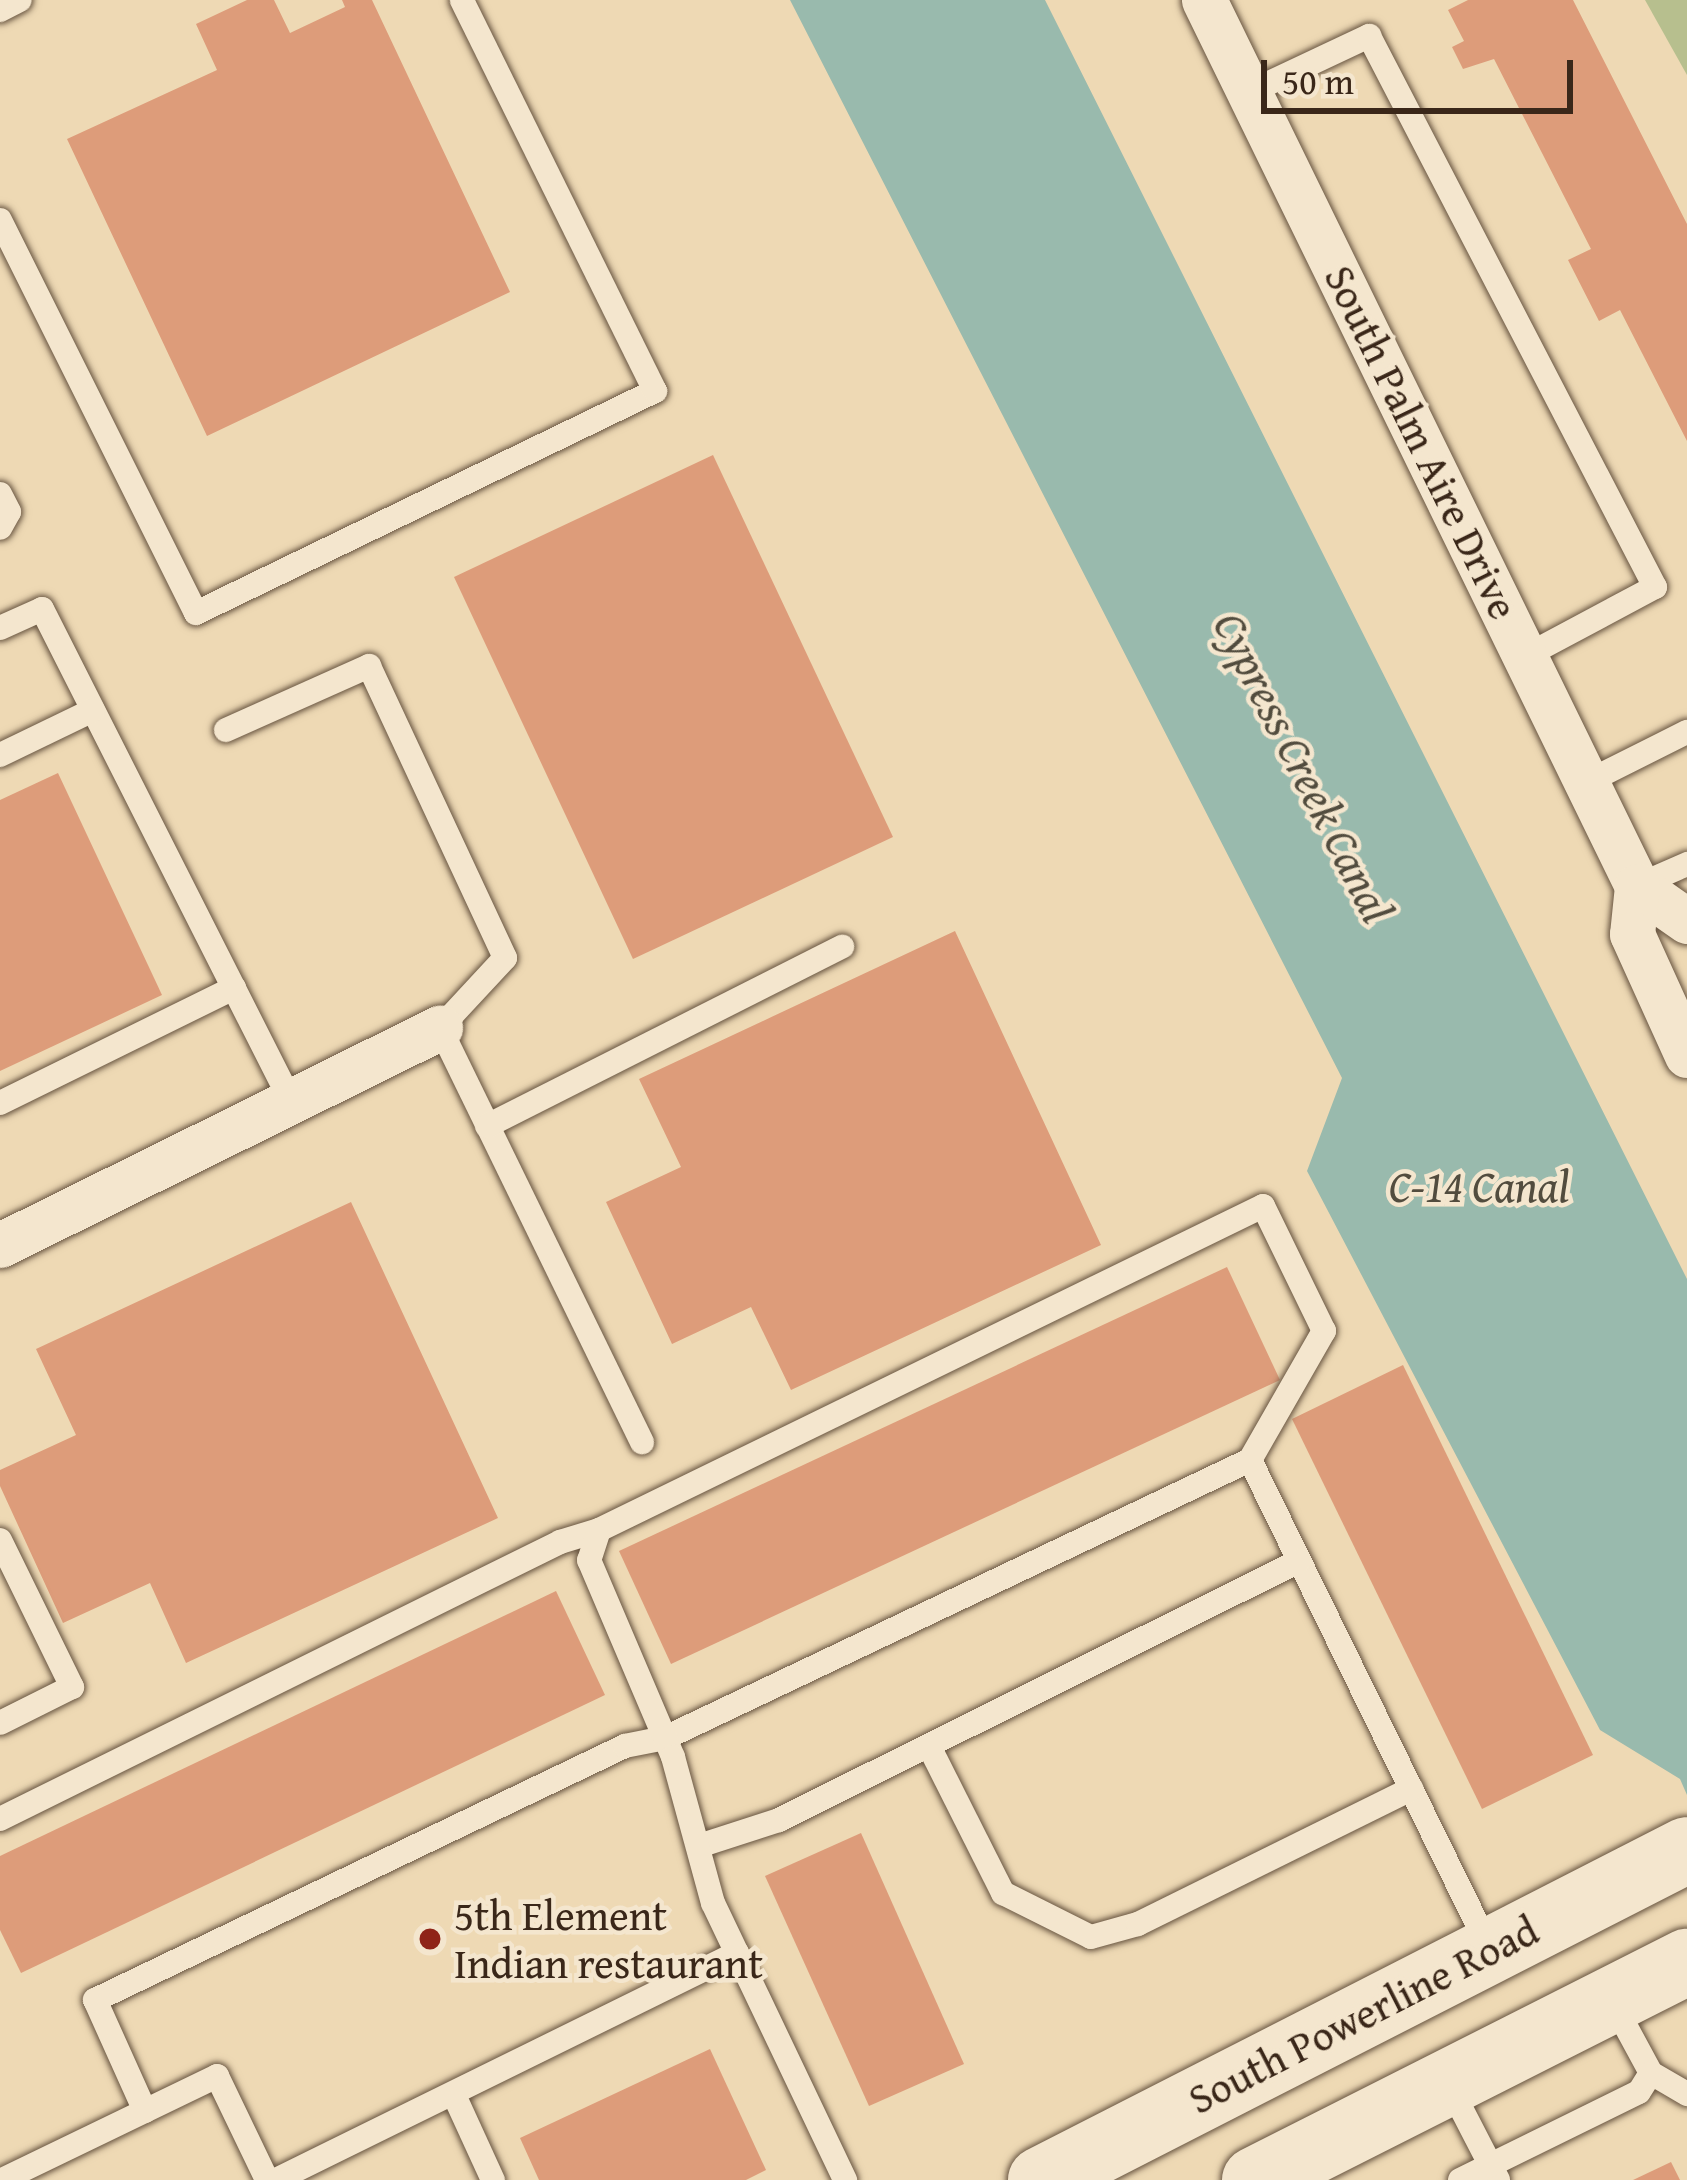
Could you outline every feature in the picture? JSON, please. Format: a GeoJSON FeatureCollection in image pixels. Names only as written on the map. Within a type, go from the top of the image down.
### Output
{"type":"FeatureCollection","features":[{"type":"Feature","properties":{"kind":"main road","name":"South Powerline Road"},"geometry":{"type":"LineString","coordinates":[[1041,2180],[1687,1850]]}},
{"type":"Feature","properties":{"kind":"main road"},"geometry":{"type":"LineString","coordinates":[[1255,2180],[1687,1962]]}},
{"type":"Feature","properties":{"kind":"street","name":"South Palm Aire Drive"},"geometry":{"type":"LineString","coordinates":[[1204,0],[1637,886],[1687,921]]}},
{"type":"Feature","properties":{"kind":"street","name":"South Palm Aire Drive"},"geometry":{"type":"LineString","coordinates":[[1637,886],[1632,934],[1687,1055]]}},
{"type":"Feature","properties":{"kind":"street"},"geometry":{"type":"LineString","coordinates":[[0,1245],[440,1028]]}},
{"type":"Feature","properties":{"kind":"lane"},"geometry":{"type":"LineString","coordinates":[[0,10],[20,0]]}},
{"type":"Feature","properties":{"kind":"lane"},"geometry":{"type":"LineString","coordinates":[[0,220],[196,613],[655,391],[462,0]]}},
{"type":"Feature","properties":{"kind":"lane"},"geometry":{"type":"LineString","coordinates":[[1250,92],[1369,36],[1655,586],[1526,656]]}},
{"type":"Feature","properties":{"kind":"lane"},"geometry":{"type":"LineString","coordinates":[[0,628],[42,609],[292,1103]]}},
{"type":"Feature","properties":{"kind":"lane"},"geometry":{"type":"LineString","coordinates":[[226,730],[369,665],[505,958],[440,1028],[642,1442]]}},
{"type":"Feature","properties":{"kind":"lane"},"geometry":{"type":"LineString","coordinates":[[0,755],[93,710]]}},
{"type":"Feature","properties":{"kind":"lane"},"geometry":{"type":"LineString","coordinates":[[1587,782],[1687,732]]}},
{"type":"Feature","properties":{"kind":"lane"},"geometry":{"type":"LineString","coordinates":[[1637,886],[1687,864]]}},
{"type":"Feature","properties":{"kind":"lane"},"geometry":{"type":"LineString","coordinates":[[488,1126],[842,947]]}},
{"type":"Feature","properties":{"kind":"lane"},"geometry":{"type":"LineString","coordinates":[[0,1103],[234,988]]}},
{"type":"Feature","properties":{"kind":"lane"},"geometry":{"type":"LineString","coordinates":[[0,1819],[560,1541],[599,1530],[1263,1206],[1324,1331],[1250,1460],[665,1738],[625,1746],[95,2000],[145,2111]]}},
{"type":"Feature","properties":{"kind":"lane"},"geometry":{"type":"LineString","coordinates":[[1250,1460],[1489,1948]]}},
{"type":"Feature","properties":{"kind":"lane"},"geometry":{"type":"LineString","coordinates":[[599,1530],[589,1560],[665,1738],[737,1953],[845,2180]]}},
{"type":"Feature","properties":{"kind":"lane"},"geometry":{"type":"LineString","coordinates":[[0,1540],[72,1687],[0,1723]]}},
{"type":"Feature","properties":{"kind":"lane"},"geometry":{"type":"LineString","coordinates":[[699,1846],[779,1820],[1299,1561]]}},
{"type":"Feature","properties":{"kind":"lane"},"geometry":{"type":"LineString","coordinates":[[929,1746],[1003,1893],[1091,1937],[1138,1924],[1411,1789]]}},
{"type":"Feature","properties":{"kind":"lane"},"geometry":{"type":"LineString","coordinates":[[2,2180],[217,2077],[272,2180],[737,1953]]}},
{"type":"Feature","properties":{"kind":"lane"},"geometry":{"type":"LineString","coordinates":[[1612,1999],[1651,2073],[1687,2094]]}},
{"type":"Feature","properties":{"kind":"lane"},"geometry":{"type":"LineString","coordinates":[[1460,2180],[1494,2173],[1639,2092],[1651,2073]]}},
{"type":"Feature","properties":{"kind":"lane"},"geometry":{"type":"LineString","coordinates":[[1447,2081],[1494,2173]]}},
{"type":"Feature","properties":{"kind":"lane"},"geometry":{"type":"LineString","coordinates":[[454,2095],[493,2180]]}},
{"type":"Feature","properties":{"kind":"green space"},"geometry":{"type":"Polygon","coordinates":[[[1645,0],[1687,0],[1687,75],[1645,0]]]}},
{"type":"Feature","properties":{"kind":"water","name":"C-14 Canal"},"geometry":{"type":"Polygon","coordinates":[[[790,0],[1045,0],[1687,1279],[1687,1795],[1680,1779],[1600,1730],[1307,1171],[1342,1078],[790,0]]]}},
{"type":"Feature","properties":{"kind":"building"},"geometry":{"type":"Polygon","coordinates":[[[247,0],[274,0],[290,33],[345,7],[342,0],[372,0],[510,292],[207,436],[67,139],[217,70],[196,24],[247,0]]]}},
{"type":"Feature","properties":{"kind":"building"},"geometry":{"type":"Polygon","coordinates":[[[1468,0],[1573,0],[1687,224],[1687,441],[1620,310],[1599,321],[1568,260],[1591,249],[1494,59],[1463,69],[1452,47],[1464,41],[1448,10],[1468,0]]]}},
{"type":"Feature","properties":{"kind":"building"},"geometry":{"type":"Polygon","coordinates":[[[713,455],[893,837],[633,959],[454,577],[713,455]]]}},
{"type":"Feature","properties":{"kind":"building"},"geometry":{"type":"Polygon","coordinates":[[[58,773],[162,995],[0,1071],[0,800],[58,773]]]}},
{"type":"Feature","properties":{"kind":"building"},"geometry":{"type":"Polygon","coordinates":[[[955,931],[1101,1245],[791,1390],[751,1307],[672,1344],[606,1202],[681,1167],[639,1079],[955,931]]]}},
{"type":"Feature","properties":{"kind":"building"},"geometry":{"type":"Polygon","coordinates":[[[351,1202],[498,1518],[186,1663],[150,1583],[63,1623],[0,1486],[0,1470],[76,1435],[36,1349],[351,1202]]]}},
{"type":"Feature","properties":{"kind":"building"},"geometry":{"type":"Polygon","coordinates":[[[1227,1267],[1280,1380],[671,1664],[619,1551],[1227,1267]]]}},
{"type":"Feature","properties":{"kind":"building"},"geometry":{"type":"Polygon","coordinates":[[[1403,1365],[1593,1755],[1482,1809],[1292,1419],[1403,1365]]]}},
{"type":"Feature","properties":{"kind":"building"},"geometry":{"type":"Polygon","coordinates":[[[556,1591],[605,1695],[21,1973],[0,1930],[0,1856],[556,1591]]]}},
{"type":"Feature","properties":{"kind":"building"},"geometry":{"type":"Polygon","coordinates":[[[861,1833],[964,2064],[869,2106],[765,1876],[861,1833]]]}},
{"type":"Feature","properties":{"kind":"building"},"geometry":{"type":"Polygon","coordinates":[[[710,2049],[766,2170],[746,2180],[539,2180],[520,2138],[710,2049]]]}},
{"type":"Feature","properties":{"kind":"building"},"geometry":{"type":"Polygon","coordinates":[[[1671,2162],[1680,2180],[1633,2180],[1671,2162]]]}},
{"type":"Feature","properties":{"kind":"place","name":"5th Element Indian restaurant"},"geometry":{"type":"Point","coordinates":[430,1939]}},
{"type":"Feature","properties":{"kind":"water label","name":"Cypress Creek Canal"},"geometry":{"type":"Point","coordinates":[1304,767]}}]}
